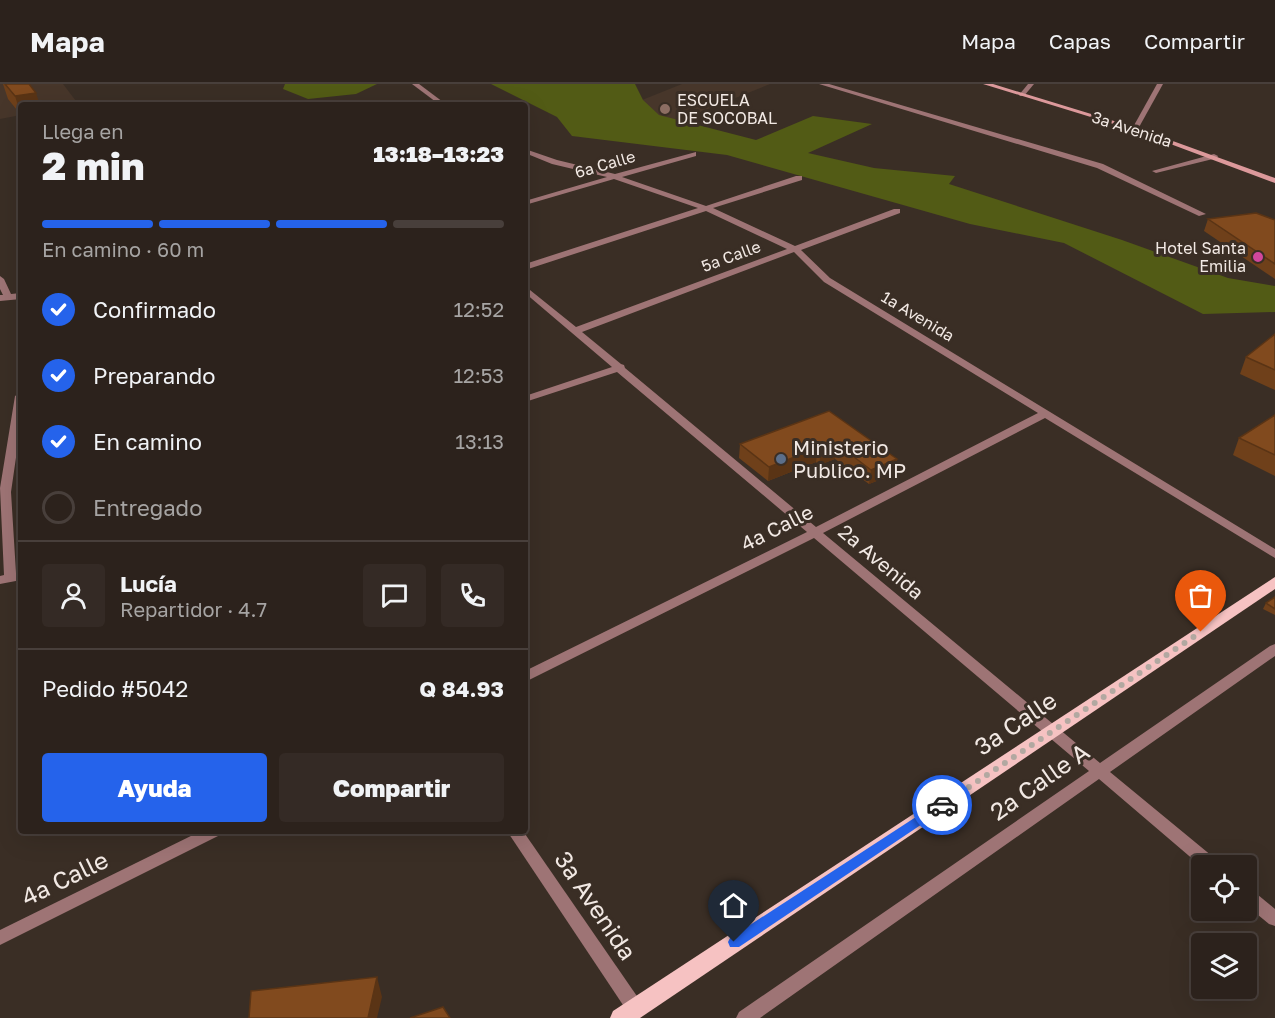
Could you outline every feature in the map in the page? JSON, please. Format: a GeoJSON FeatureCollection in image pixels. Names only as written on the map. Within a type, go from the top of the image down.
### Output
{"type":"FeatureCollection","features":[{"type":"Feature","properties":{"kind":"main road","name":"3a Avenida"},"geometry":{"type":"LineString","coordinates":[[986,84],[1135,129],[1214,156],[1275,181]]}},
{"type":"Feature","properties":{"kind":"main road","name":"3a Calle"},"geometry":{"type":"LineString","coordinates":[[607,1018],[627,1015],[1275,582]]}},
{"type":"Feature","properties":{"kind":"street"},"geometry":{"type":"LineString","coordinates":[[415,84],[440,102]]}},
{"type":"Feature","properties":{"kind":"street"},"geometry":{"type":"LineString","coordinates":[[822,84],[1100,166],[1202,214]]}},
{"type":"Feature","properties":{"kind":"street"},"geometry":{"type":"LineString","coordinates":[[1022,95],[1031,84]]}},
{"type":"Feature","properties":{"kind":"street"},"geometry":{"type":"LineString","coordinates":[[1135,129],[1160,84]]}},
{"type":"Feature","properties":{"kind":"street","name":"1a Avenida"},"geometry":{"type":"LineString","coordinates":[[528,152],[555,162],[612,176],[708,209],[796,250],[827,280],[1275,555]]}},
{"type":"Feature","properties":{"kind":"street","name":"6a Calle"},"geometry":{"type":"LineString","coordinates":[[528,202],[693,154]]}},
{"type":"Feature","properties":{"kind":"street"},"geometry":{"type":"LineString","coordinates":[[1156,171],[1214,156]]}},
{"type":"Feature","properties":{"kind":"street"},"geometry":{"type":"LineString","coordinates":[[528,266],[799,178]]}},
{"type":"Feature","properties":{"kind":"street","name":"5a Calle"},"geometry":{"type":"LineString","coordinates":[[575,331],[897,211]]}},
{"type":"Feature","properties":{"kind":"street"},"geometry":{"type":"LineString","coordinates":[[0,279],[4,297]]}},
{"type":"Feature","properties":{"kind":"street","name":"2a Avenida"},"geometry":{"type":"LineString","coordinates":[[528,292],[621,367],[814,533],[1199,855]]}},
{"type":"Feature","properties":{"kind":"street"},"geometry":{"type":"LineString","coordinates":[[528,398],[621,367]]}},
{"type":"Feature","properties":{"kind":"street"},"geometry":{"type":"LineString","coordinates":[[10,578],[5,492],[18,409]]}},
{"type":"Feature","properties":{"kind":"street","name":"4a Calle"},"geometry":{"type":"LineString","coordinates":[[528,676],[814,533],[1046,413]]}},
{"type":"Feature","properties":{"kind":"street","name":"2a Calle A"},"geometry":{"type":"LineString","coordinates":[[745,1018],[1275,649]]}},
{"type":"Feature","properties":{"kind":"street","name":"4a Calle"},"geometry":{"type":"LineString","coordinates":[[0,938],[209,834]]}},
{"type":"Feature","properties":{"kind":"street","name":"3a Avenida"},"geometry":{"type":"LineString","coordinates":[[517,834],[627,1015]]}},
{"type":"Feature","properties":{"kind":"street"},"geometry":{"type":"LineString","coordinates":[[1257,904],[1275,919]]}},
{"type":"Feature","properties":{"kind":"shaded area"},"geometry":{"type":"Polygon","coordinates":[[[0,84],[63,84],[77,102],[18,102],[18,116],[0,119],[0,84]]]}},
{"type":"Feature","properties":{"kind":"shaded area","name":"ESCUELA DE SOCOBAL"},"geometry":{"type":"Polygon","coordinates":[[[682,84],[770,84],[651,132],[597,118],[682,84]]]}},
{"type":"Feature","properties":{"kind":"green space"},"geometry":{"type":"Polygon","coordinates":[[[285,84],[377,84],[356,94],[308,99],[283,89],[285,84]]]}},
{"type":"Feature","properties":{"kind":"green space"},"geometry":{"type":"Polygon","coordinates":[[[491,84],[635,84],[643,100],[659,115],[756,140],[813,116],[872,124],[808,153],[874,168],[955,176],[949,184],[1122,240],[1228,278],[1275,286],[1275,312],[1203,314],[1064,243],[970,224],[727,155],[572,136],[557,117],[491,84]]]}},
{"type":"Feature","properties":{"kind":"building"},"geometry":{"type":"Polygon","coordinates":[[[5,84],[29,84],[36,93],[15,96],[5,84]]]}},
{"type":"Feature","properties":{"kind":"building"},"geometry":{"type":"Polygon","coordinates":[[[1256,213],[1275,220],[1275,264],[1208,219],[1256,213]]]}},
{"type":"Feature","properties":{"kind":"building"},"geometry":{"type":"Polygon","coordinates":[[[1275,334],[1275,370],[1246,357],[1275,334]]]}},
{"type":"Feature","properties":{"kind":"building"},"geometry":{"type":"Polygon","coordinates":[[[829,411],[897,459],[871,470],[837,444],[821,451],[818,448],[769,467],[740,444],[829,411]]]}},
{"type":"Feature","properties":{"kind":"building"},"geometry":{"type":"Polygon","coordinates":[[[1275,415],[1275,455],[1239,438],[1275,415]]]}},
{"type":"Feature","properties":{"kind":"building"},"geometry":{"type":"Polygon","coordinates":[[[1275,597],[1275,609],[1266,603],[1275,597]]]}},
{"type":"Feature","properties":{"kind":"building"},"geometry":{"type":"Polygon","coordinates":[[[377,977],[368,1018],[249,1018],[251,991],[377,977]]]}},
{"type":"Feature","properties":{"kind":"building"},"geometry":{"type":"Polygon","coordinates":[[[443,1007],[450,1018],[410,1018],[443,1007]]]}},
{"type":"Feature","properties":{"kind":"way so far"},"geometry":{"type":"LineString","coordinates":[[942,805],[1201,632]]}},
{"type":"Feature","properties":{"kind":"place","name":"ESCUELA DE SOCOBAL"},"geometry":{"type":"Point","coordinates":[665,109]}},
{"type":"Feature","properties":{"kind":"place","name":"Hotel Santa Emilia"},"geometry":{"type":"Point","coordinates":[1258,257]}},
{"type":"Feature","properties":{"kind":"place","name":"Ministerio Publico. MP"},"geometry":{"type":"Point","coordinates":[781,459]}},
{"type":"Feature","properties":{"kind":"route"},"geometry":{"type":"LineString","coordinates":[[734,942],[942,805]]}}]}
